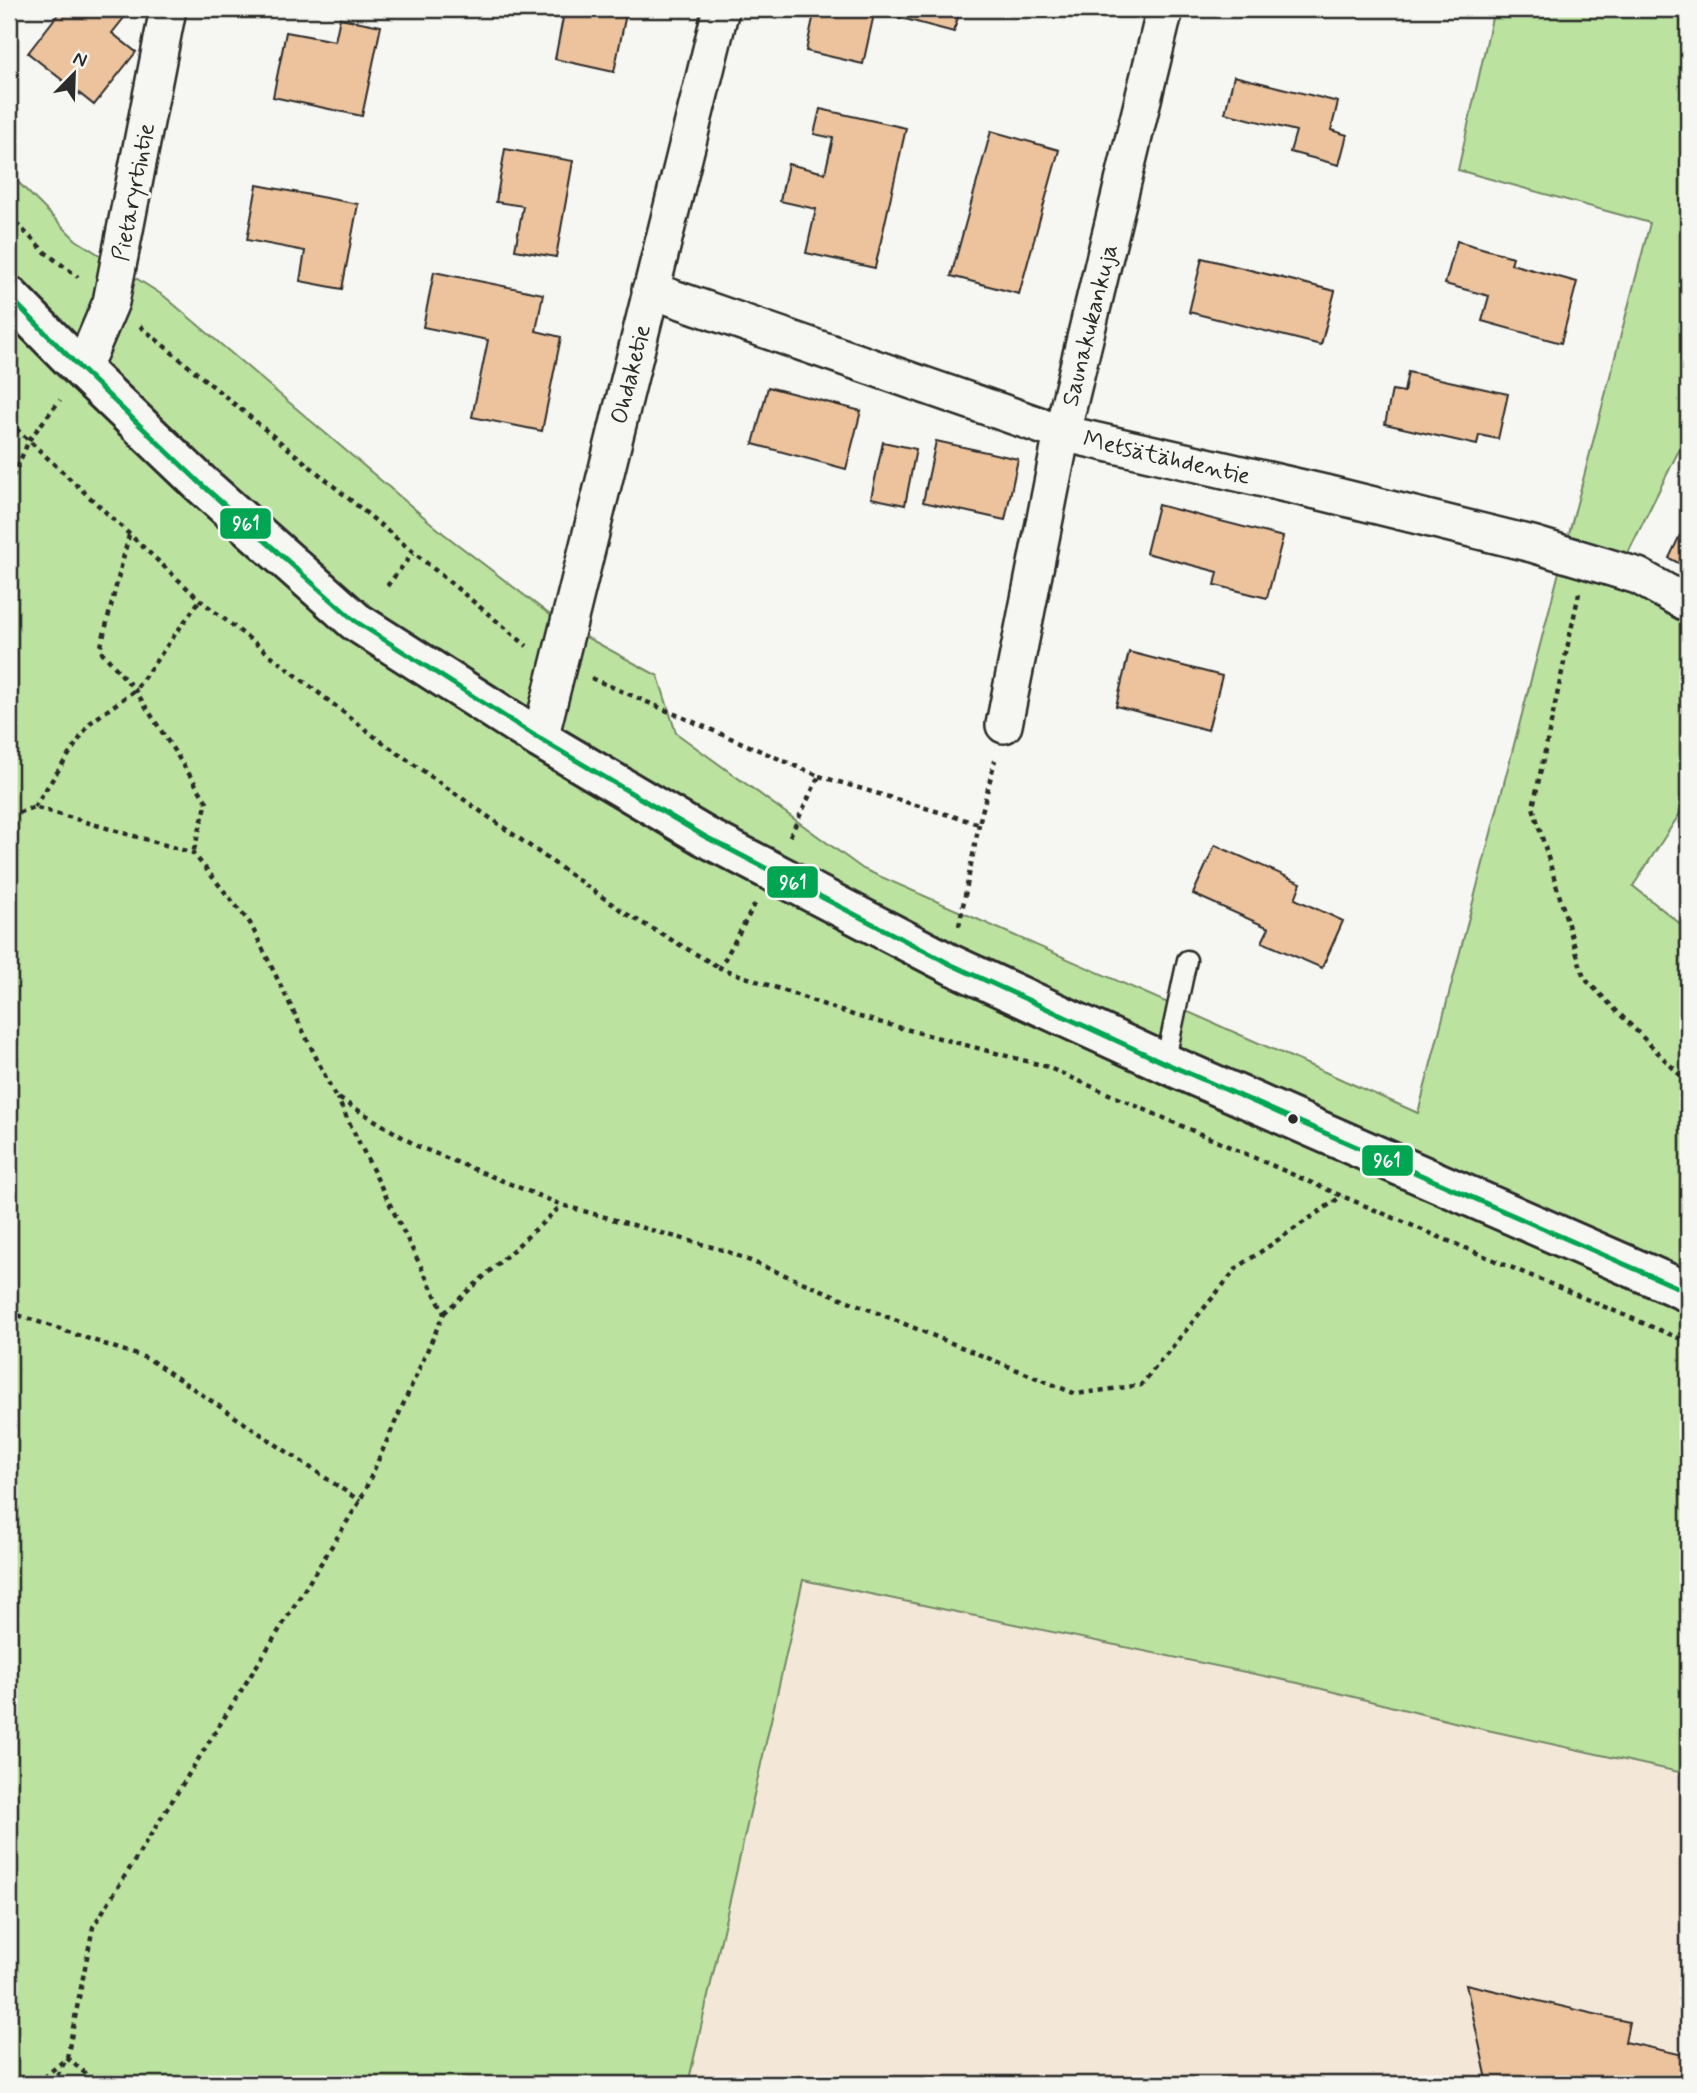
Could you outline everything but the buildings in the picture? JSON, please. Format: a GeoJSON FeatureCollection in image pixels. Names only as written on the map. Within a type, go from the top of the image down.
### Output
{"type":"FeatureCollection","features":[{"type":"Feature","properties":{"kind":"main road"},"geometry":{"type":"LineString","coordinates":[[9,296],[200,483],[355,621],[540,739],[704,836],[952,965],[1165,1063],[1688,1292]]}},
{"type":"Feature","properties":{"kind":"street","name":"Pietaryrtintie"},"geometry":{"type":"LineString","coordinates":[[82,370],[111,302],[168,9]]}},
{"type":"Feature","properties":{"kind":"street","name":"Ohdaketie"},"geometry":{"type":"LineString","coordinates":[[540,739],[720,9]]}},
{"type":"Feature","properties":{"kind":"street","name":"Saunakukankuja"},"geometry":{"type":"LineString","coordinates":[[1004,725],[1062,433],[1166,9]]}},
{"type":"Feature","properties":{"kind":"street","name":"Metsätähdentie"},"geometry":{"type":"LineString","coordinates":[[650,290],[1062,433],[1325,493],[1587,559],[1637,576],[1688,604]]}},
{"type":"Feature","properties":{"kind":"lane"},"geometry":{"type":"LineString","coordinates":[[1165,1063],[1187,960]]}},
{"type":"Feature","properties":{"kind":"path"},"geometry":{"type":"LineString","coordinates":[[9,216],[46,253],[111,302],[531,649],[559,665],[819,776],[979,824]]}},
{"type":"Feature","properties":{"kind":"path"},"geometry":{"type":"LineString","coordinates":[[9,486],[29,440],[82,370]]}},
{"type":"Feature","properties":{"kind":"path"},"geometry":{"type":"LineString","coordinates":[[9,422],[200,600],[375,737],[625,913],[720,968],[856,1016],[1045,1066],[1342,1196],[1688,1342]]}},
{"type":"Feature","properties":{"kind":"path"},"geometry":{"type":"LineString","coordinates":[[129,535],[100,650],[135,690],[207,802],[193,853]]}},
{"type":"Feature","properties":{"kind":"path"},"geometry":{"type":"LineString","coordinates":[[387,586],[413,553]]}},
{"type":"Feature","properties":{"kind":"path"},"geometry":{"type":"LineString","coordinates":[[1587,559],[1533,807],[1584,978],[1688,1083]]}},
{"type":"Feature","properties":{"kind":"path"},"geometry":{"type":"LineString","coordinates":[[34,807],[90,723],[135,690],[200,600]]}},
{"type":"Feature","properties":{"kind":"path"},"geometry":{"type":"LineString","coordinates":[[952,965],[979,824],[1004,725]]}},
{"type":"Feature","properties":{"kind":"path"},"geometry":{"type":"LineString","coordinates":[[785,845],[819,776]]}},
{"type":"Feature","properties":{"kind":"path"},"geometry":{"type":"LineString","coordinates":[[9,816],[34,807],[193,853],[250,923],[444,1313]]}},
{"type":"Feature","properties":{"kind":"path"},"geometry":{"type":"LineString","coordinates":[[720,968],[760,895]]}},
{"type":"Feature","properties":{"kind":"path"},"geometry":{"type":"LineString","coordinates":[[335,1096],[417,1146],[562,1205],[726,1251],[1076,1394],[1141,1385],[1237,1268],[1342,1196]]}},
{"type":"Feature","properties":{"kind":"path"},"geometry":{"type":"LineString","coordinates":[[52,2084],[67,2058],[93,1927],[359,1501],[444,1313],[562,1205]]}},
{"type":"Feature","properties":{"kind":"path"},"geometry":{"type":"LineString","coordinates":[[9,1312],[149,1359],[359,1501]]}},
{"type":"Feature","properties":{"kind":"path"},"geometry":{"type":"LineString","coordinates":[[36,2084],[67,2058]]}},
{"type":"Feature","properties":{"kind":"path"},"geometry":{"type":"LineString","coordinates":[[67,2058],[98,2084]]}},
{"type":"Feature","properties":{"kind":"shaded area"},"geometry":{"type":"Polygon","coordinates":[[[803,1580],[1298,1683],[1478,1728],[1688,1774],[1688,2084],[688,2084],[803,1580]]]}},
{"type":"Feature","properties":{"kind":"green space"},"geometry":{"type":"Polygon","coordinates":[[[1494,9],[1688,9],[1688,432],[1615,579],[1688,620],[1688,801],[1633,886],[1688,930],[1688,1774],[1478,1728],[1298,1683],[803,1580],[688,2084],[9,2084],[9,173],[76,240],[164,296],[444,534],[562,624],[658,676],[676,733],[863,869],[1418,1113],[1650,223],[1458,170],[1494,9]]]}},
{"type":"Feature","properties":{"kind":"transit line","name":"961"},"geometry":{"type":"LineString","coordinates":[[9,296],[200,483],[355,621],[540,739],[704,836],[952,965],[1165,1063],[1688,1292]]}}]}
